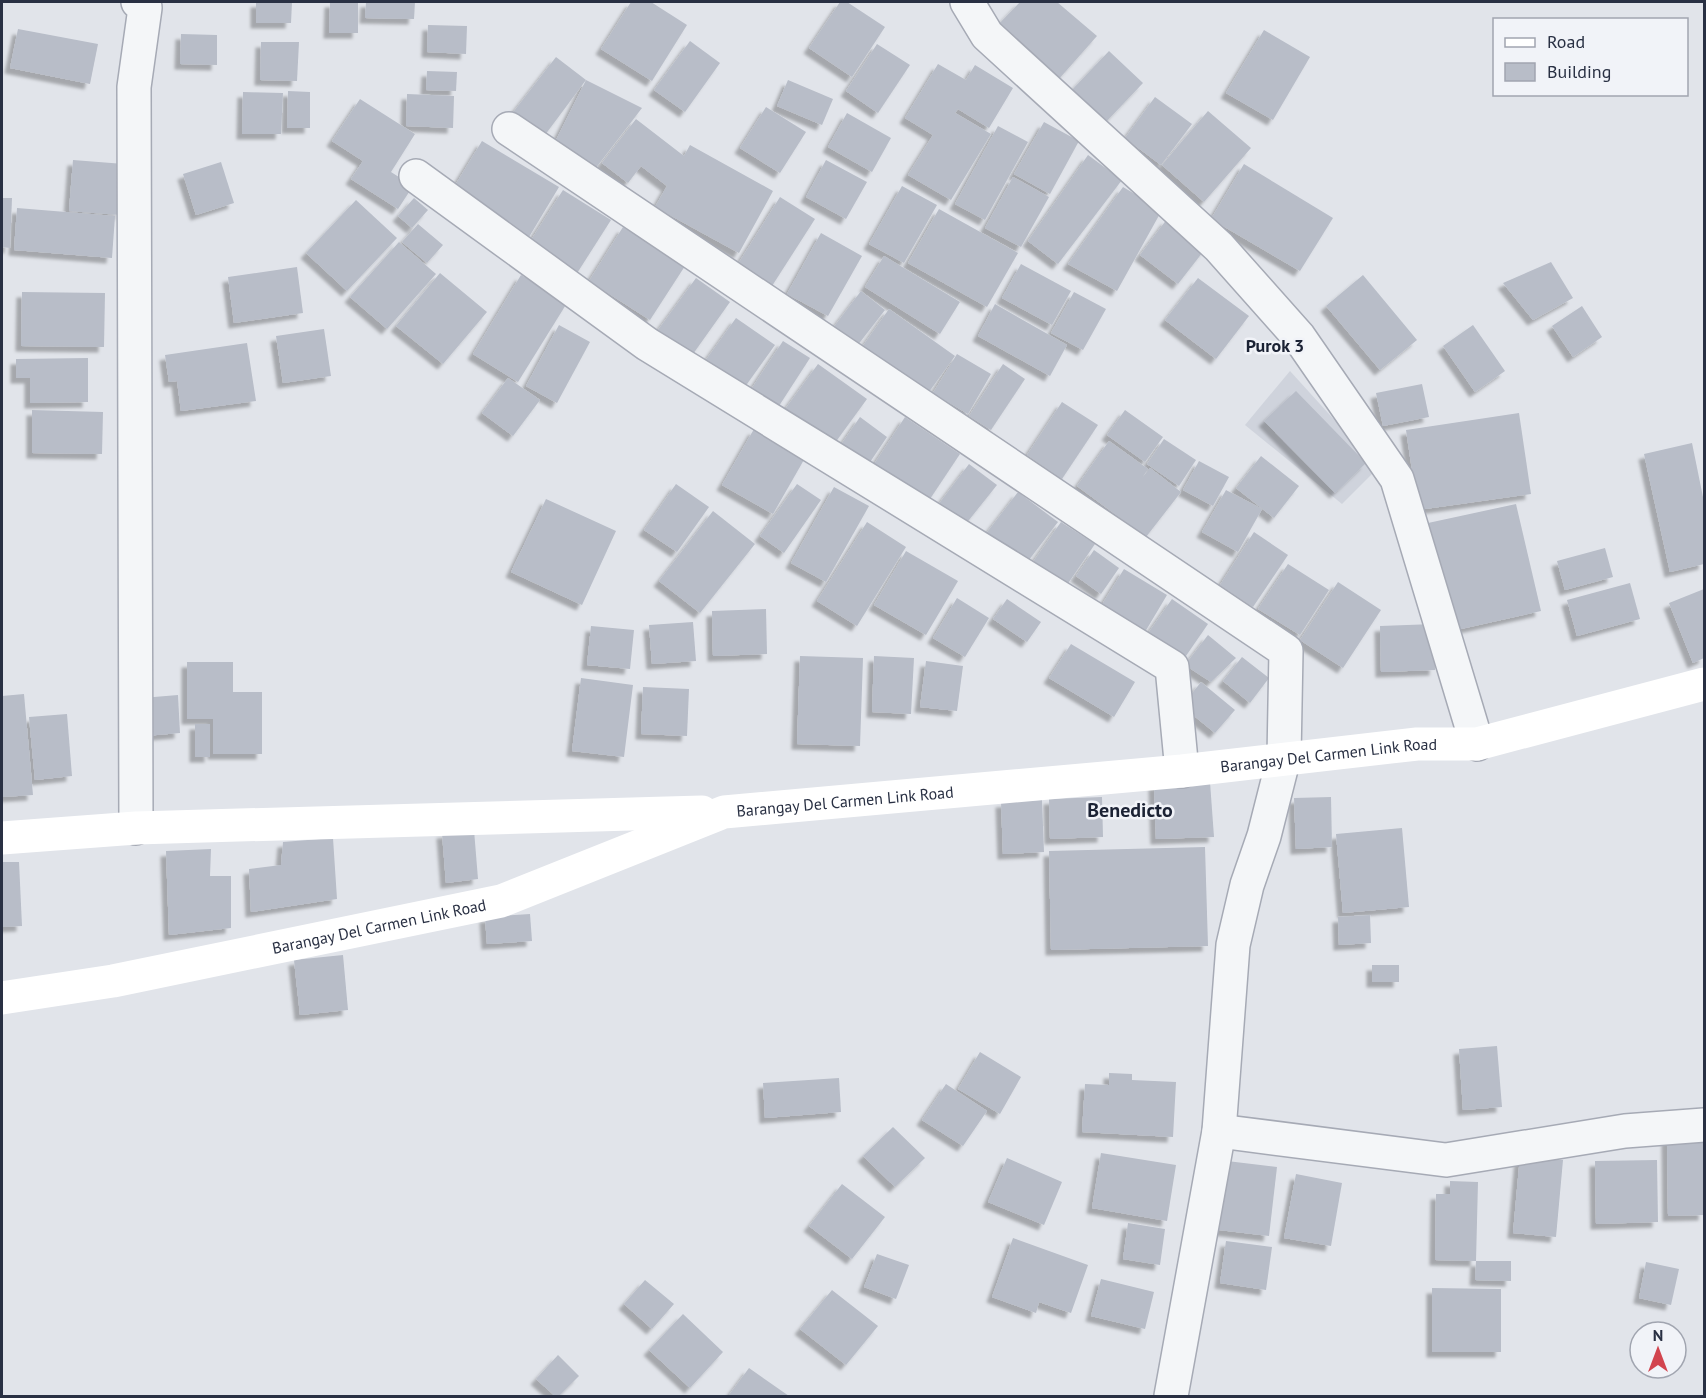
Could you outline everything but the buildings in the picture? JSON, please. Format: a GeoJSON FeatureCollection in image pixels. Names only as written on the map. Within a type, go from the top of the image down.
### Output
{"type":"FeatureCollection","features":[{"type":"Feature","properties":{"kind":"street"},"geometry":{"type":"LineString","coordinates":[[967,2],[987,35],[1219,247],[1299,337],[1391,470],[1397,479],[1477,744]]}},
{"type":"Feature","properties":{"kind":"street"},"geometry":{"type":"LineString","coordinates":[[136,828],[134,87],[142,4]]}},
{"type":"Feature","properties":{"kind":"street"},"geometry":{"type":"LineString","coordinates":[[509,129],[1286,651],[1284,757],[1264,836],[1247,885],[1233,945],[1219,1131],[1171,1396]]}},
{"type":"Feature","properties":{"kind":"street"},"geometry":{"type":"LineString","coordinates":[[416,176],[647,344],[1172,667],[1182,771]]}},
{"type":"Feature","properties":{"kind":"street","name":"Barangay Del Carmen Link Road"},"geometry":{"type":"LineString","coordinates":[[2,998],[113,981],[501,901],[724,812],[1182,771],[1284,757],[1417,744],[1477,744],[1704,684]]}},
{"type":"Feature","properties":{"kind":"street"},"geometry":{"type":"LineString","coordinates":[[2,838],[136,828],[724,812]]}},
{"type":"Feature","properties":{"kind":"street"},"geometry":{"type":"LineString","coordinates":[[1219,1131],[1446,1160],[1624,1131],[1704,1125]]}},
{"type":"Feature","properties":{"kind":"shaded area"},"geometry":{"type":"Polygon","coordinates":[[[1290,371],[1378,468],[1342,504],[1245,425],[1290,371]]]}},
{"type":"Feature","properties":{"kind":"district","name":"Purok 3"},"geometry":{"type":"Point","coordinates":[1275,345]}},
{"type":"Feature","properties":{"kind":"district","name":"Benedicto"},"geometry":{"type":"Point","coordinates":[1130,810]}}]}
